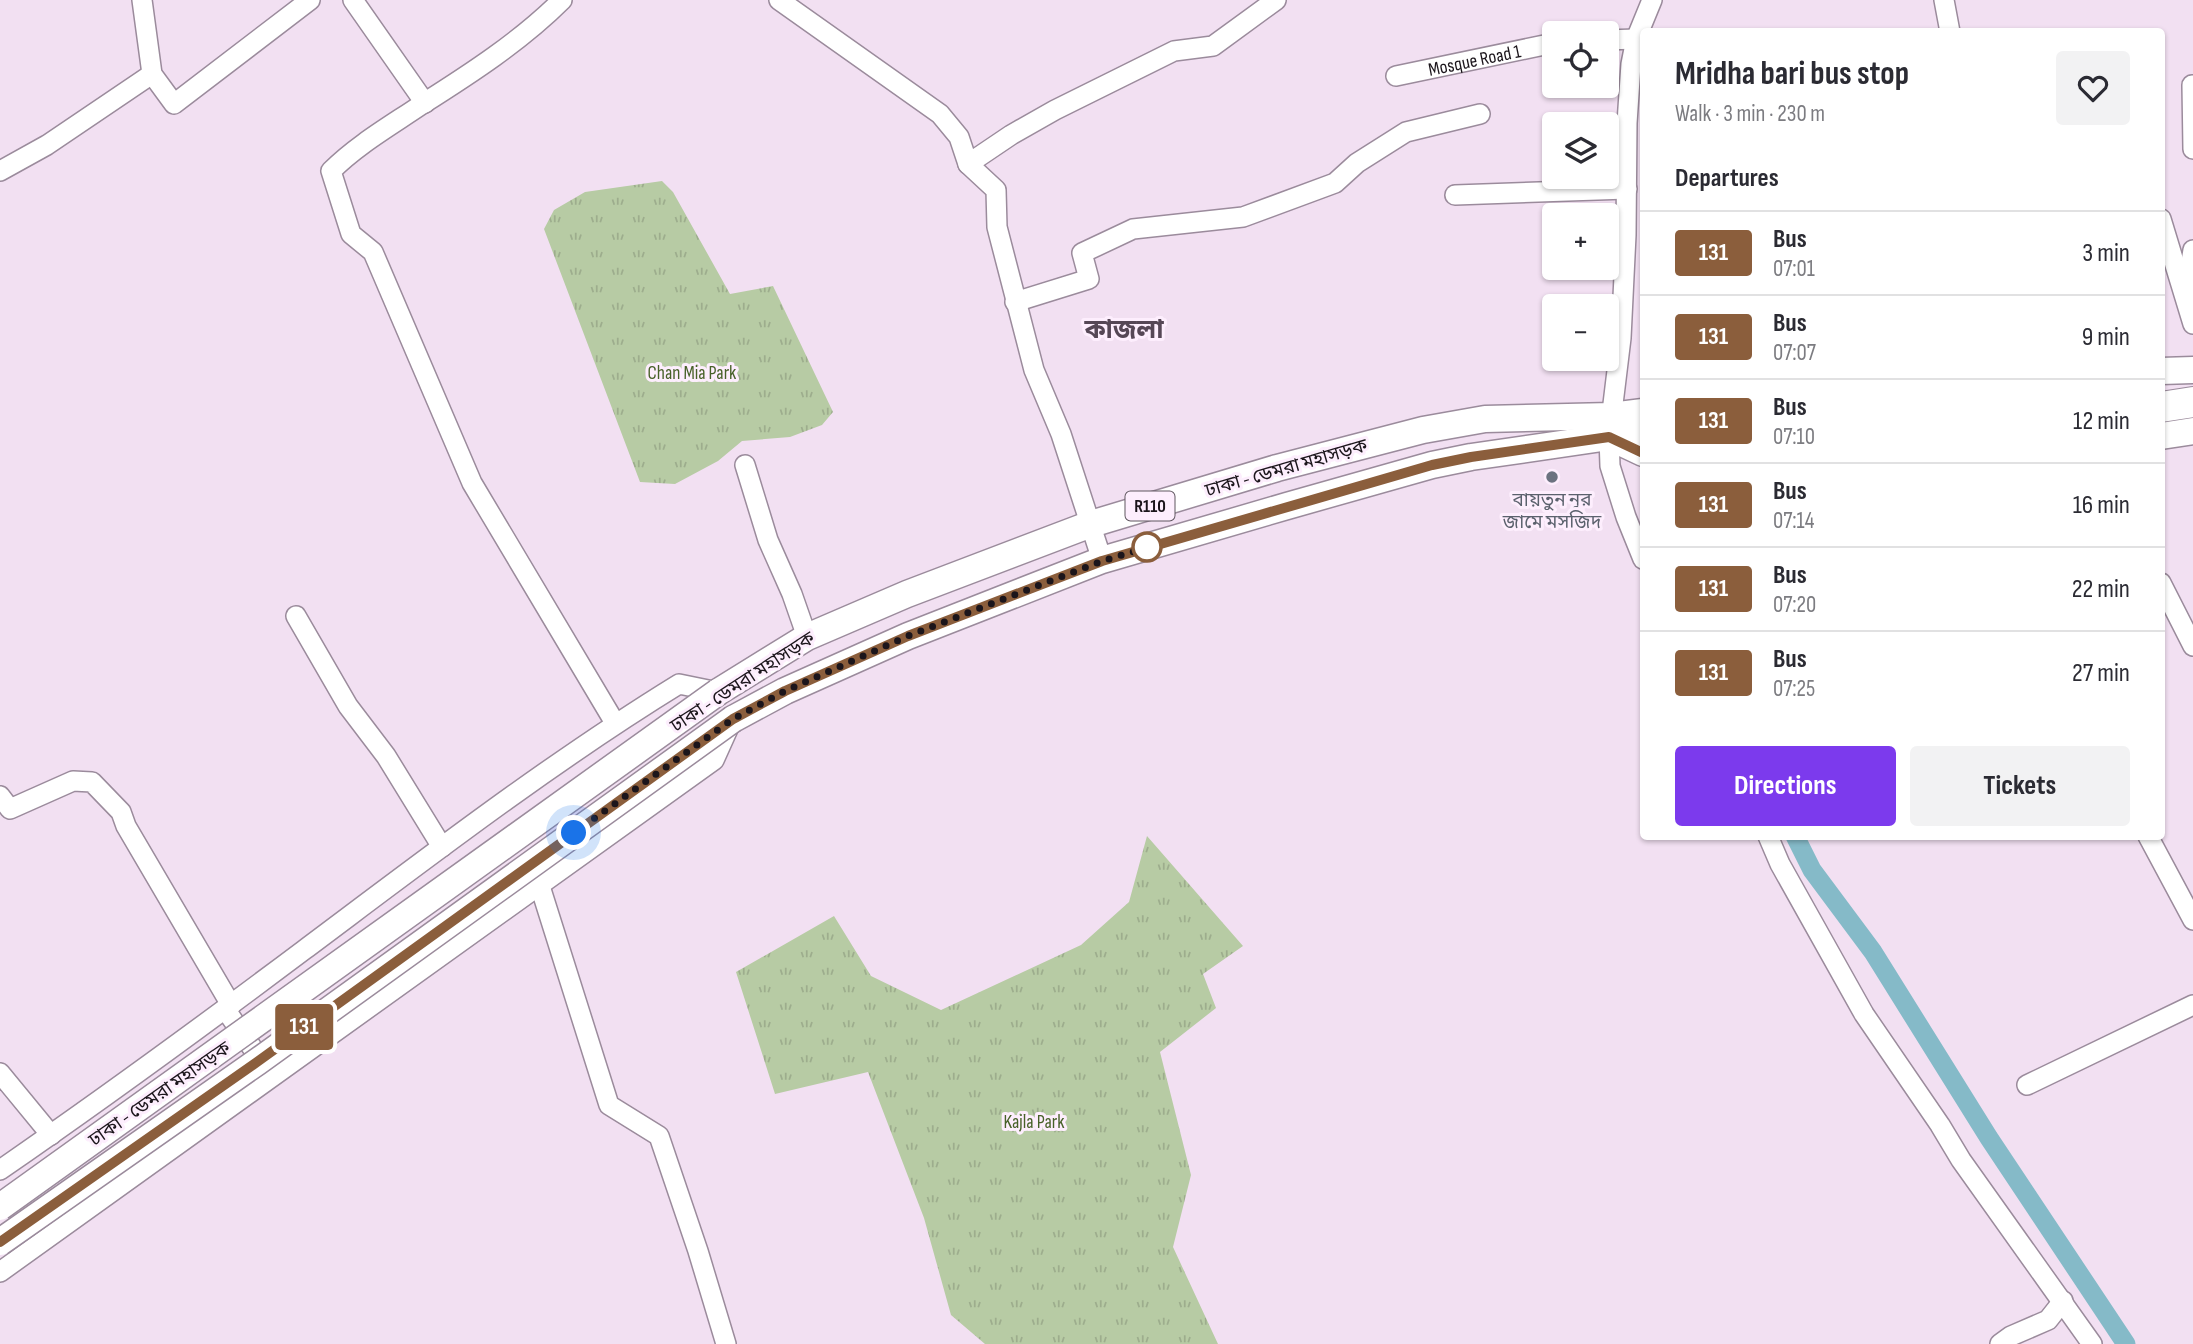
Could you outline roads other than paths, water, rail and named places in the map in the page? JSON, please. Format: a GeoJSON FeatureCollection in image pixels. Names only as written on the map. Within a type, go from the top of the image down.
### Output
{"type":"FeatureCollection","features":[{"type":"Feature","properties":{"kind":"highway"},"geometry":{"type":"LineString","coordinates":[[2165,396],[2193,394]]}},
{"type":"Feature","properties":{"kind":"highway"},"geometry":{"type":"LineString","coordinates":[[2165,406],[2193,402]]}},
{"type":"Feature","properties":{"kind":"highway"},"geometry":{"type":"LineString","coordinates":[[1610,426],[1640,434]]}},
{"type":"Feature","properties":{"kind":"main road"},"geometry":{"type":"LineString","coordinates":[[2165,371],[2193,370]]}},
{"type":"Feature","properties":{"kind":"main road","name":"ঢাকা - ডেমরা মহাসড়ক"},"geometry":{"type":"LineString","coordinates":[[0,1242],[268,1054],[733,719],[785,691],[908,636],[1114,557],[1432,465],[1610,426],[1640,413]]}},
{"type":"Feature","properties":{"kind":"main road","name":"ঢাকা - ডেমরা মহাসড়ক"},"geometry":{"type":"LineString","coordinates":[[0,1207],[718,692],[807,637],[907,594],[1101,520],[1277,468],[1423,430],[1485,419],[1610,426],[1640,451]]}},
{"type":"Feature","properties":{"kind":"main road"},"geometry":{"type":"LineString","coordinates":[[1423,430],[1432,465]]}},
{"type":"Feature","properties":{"kind":"main road"},"geometry":{"type":"LineString","coordinates":[[2165,435],[2193,431]]}},
{"type":"Feature","properties":{"kind":"main road"},"geometry":{"type":"LineString","coordinates":[[1101,520],[1114,557]]}},
{"type":"Feature","properties":{"kind":"street"},"geometry":{"type":"LineString","coordinates":[[142,0],[152,74],[174,104],[310,0]]}},
{"type":"Feature","properties":{"kind":"street"},"geometry":{"type":"LineString","coordinates":[[353,0],[425,103]]}},
{"type":"Feature","properties":{"kind":"street"},"geometry":{"type":"LineString","coordinates":[[562,0],[491,60],[343,159],[331,172],[351,234],[373,252],[472,483],[615,723]]}},
{"type":"Feature","properties":{"kind":"street"},"geometry":{"type":"LineString","coordinates":[[779,0],[940,114],[959,137],[968,163],[996,190],[997,227],[1034,370],[1101,520]]}},
{"type":"Feature","properties":{"kind":"street"},"geometry":{"type":"LineString","coordinates":[[968,163],[1033,122],[1174,51],[1213,46],[1276,0]]}},
{"type":"Feature","properties":{"kind":"street"},"geometry":{"type":"LineString","coordinates":[[1641,28],[1652,0]]}},
{"type":"Feature","properties":{"kind":"street"},"geometry":{"type":"LineString","coordinates":[[1944,0],[1949,28]]}},
{"type":"Feature","properties":{"kind":"street"},"geometry":{"type":"LineString","coordinates":[[1640,29],[1631,64],[1620,338],[1610,426],[1610,466],[1640,552]]}},
{"type":"Feature","properties":{"kind":"street"},"geometry":{"type":"LineString","coordinates":[[1619,40],[1636,39]]}},
{"type":"Feature","properties":{"kind":"street","name":"Mosque Road 1"},"geometry":{"type":"LineString","coordinates":[[1396,76],[1542,46]]}},
{"type":"Feature","properties":{"kind":"street"},"geometry":{"type":"LineString","coordinates":[[0,171],[47,145],[152,74]]}},
{"type":"Feature","properties":{"kind":"street"},"geometry":{"type":"LineString","coordinates":[[2192,85],[2193,149]]}},
{"type":"Feature","properties":{"kind":"street"},"geometry":{"type":"LineString","coordinates":[[1015,302],[1089,279],[1082,253],[1133,229],[1243,217],[1335,183],[1356,163],[1406,132],[1480,114]]}},
{"type":"Feature","properties":{"kind":"street"},"geometry":{"type":"LineString","coordinates":[[1455,195],[1627,189]]}},
{"type":"Feature","properties":{"kind":"street"},"geometry":{"type":"LineString","coordinates":[[2165,231],[2193,324]]}},
{"type":"Feature","properties":{"kind":"street"},"geometry":{"type":"LineString","coordinates":[[2186,297],[2193,250]]}},
{"type":"Feature","properties":{"kind":"street"},"geometry":{"type":"LineString","coordinates":[[745,465],[768,540],[792,594],[807,637]]}},
{"type":"Feature","properties":{"kind":"street"},"geometry":{"type":"LineString","coordinates":[[2165,591],[2193,646]]}},
{"type":"Feature","properties":{"kind":"street"},"geometry":{"type":"LineString","coordinates":[[296,615],[348,706],[386,756],[442,847]]}},
{"type":"Feature","properties":{"kind":"street"},"geometry":{"type":"LineString","coordinates":[[0,1170],[234,1003],[442,847],[615,723],[679,684],[718,692]]}},
{"type":"Feature","properties":{"kind":"street"},"geometry":{"type":"LineString","coordinates":[[0,1272],[714,760],[733,719]]}},
{"type":"Feature","properties":{"kind":"street"},"geometry":{"type":"LineString","coordinates":[[0,796],[10,809],[73,780],[92,782],[121,812],[126,826],[234,1003],[272,1076]]}},
{"type":"Feature","properties":{"kind":"street"},"geometry":{"type":"LineString","coordinates":[[1770,840],[1780,864],[1864,1014],[1961,1160],[2092,1344]]}},
{"type":"Feature","properties":{"kind":"street"},"geometry":{"type":"LineString","coordinates":[[2150,840],[2193,920]]}},
{"type":"Feature","properties":{"kind":"street"},"geometry":{"type":"LineString","coordinates":[[539,883],[609,1105],[659,1136],[726,1344]]}},
{"type":"Feature","properties":{"kind":"street"},"geometry":{"type":"LineString","coordinates":[[234,1003],[292,1061]]}},
{"type":"Feature","properties":{"kind":"street"},"geometry":{"type":"LineString","coordinates":[[2027,1085],[2193,1005]]}},
{"type":"Feature","properties":{"kind":"street"},"geometry":{"type":"LineString","coordinates":[[0,1073],[51,1135]]}},
{"type":"Feature","properties":{"kind":"street"},"geometry":{"type":"LineString","coordinates":[[2000,1344],[2011,1336],[2049,1320],[2063,1301]]}},
{"type":"Feature","properties":{"kind":"waterway"},"geometry":{"type":"LineString","coordinates":[[1797,840],[1812,870],[1873,952],[1989,1138],[2126,1344]]}},
{"type":"Feature","properties":{"kind":"place","name":"বায়তুন নূর জামে মসজিদ"},"geometry":{"type":"Point","coordinates":[1552,477]}},
{"type":"Feature","properties":{"kind":"district","name":"কাজলা"},"geometry":{"type":"Point","coordinates":[1124,329]}},
{"type":"Feature","properties":{"kind":"park label","name":"Chan Mia Park"},"geometry":{"type":"Point","coordinates":[692,372]}},
{"type":"Feature","properties":{"kind":"park label","name":"Kajla Park"},"geometry":{"type":"Point","coordinates":[1034,1121]}}]}
